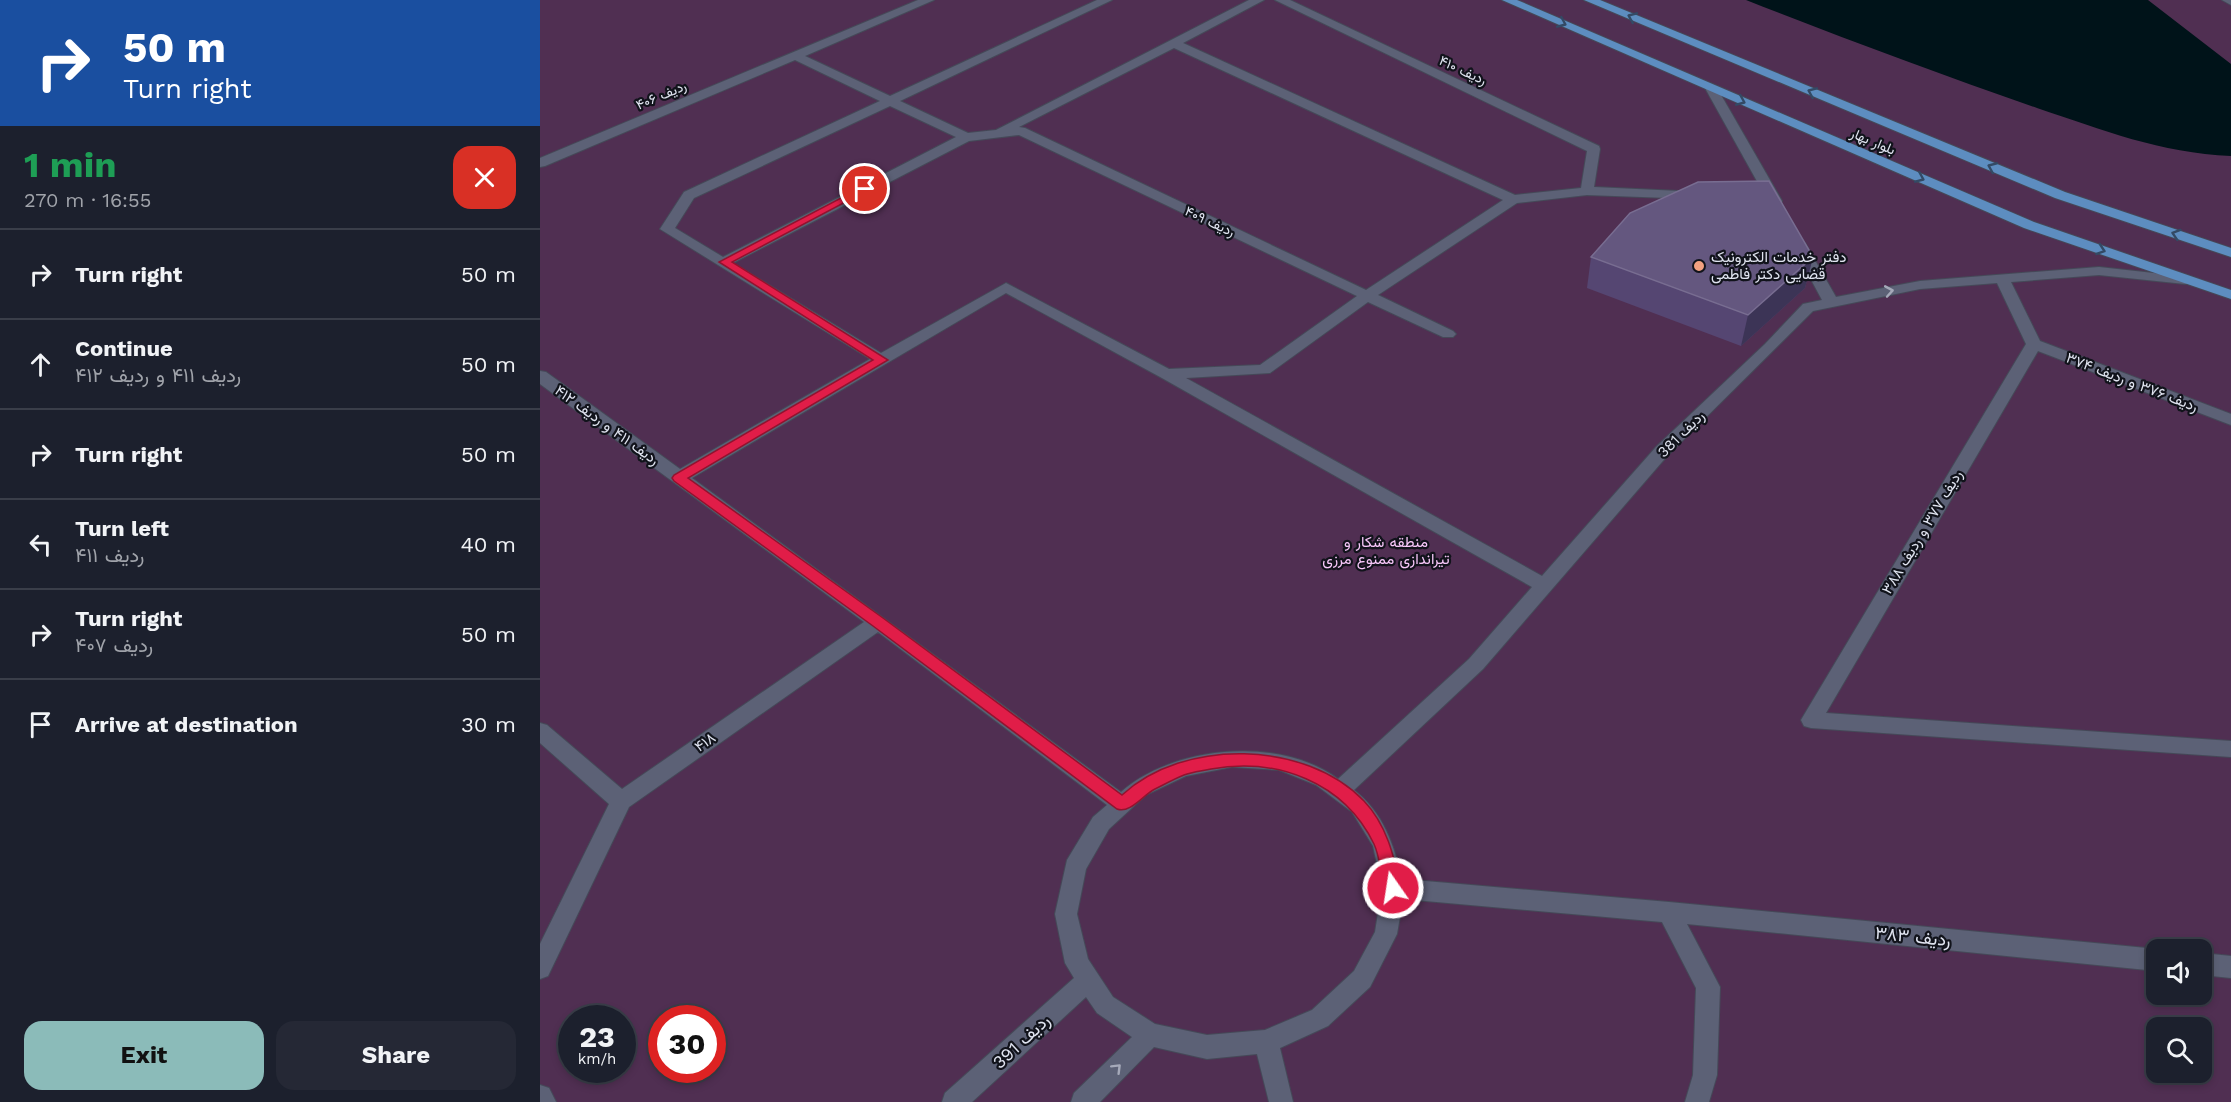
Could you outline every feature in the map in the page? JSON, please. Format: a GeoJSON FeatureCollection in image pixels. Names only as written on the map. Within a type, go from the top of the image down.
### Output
{"type":"FeatureCollection","features":[{"type":"Feature","properties":{"kind":"main road","name":"بلوار بهار"},"geometry":{"type":"LineString","coordinates":[[1509,0],[2029,225],[2231,295]]}},
{"type":"Feature","properties":{"kind":"main road","name":"بلوار بهار"},"geometry":{"type":"LineString","coordinates":[[1590,0],[2060,195],[2231,253]]}},
{"type":"Feature","properties":{"kind":"street","name":"ردیف ۴۰۶"},"geometry":{"type":"LineString","coordinates":[[540,163],[928,0]]}},
{"type":"Feature","properties":{"kind":"street"},"geometry":{"type":"LineString","coordinates":[[882,360],[667,229],[689,195],[1106,0]]}},
{"type":"Feature","properties":{"kind":"street"},"geometry":{"type":"LineString","coordinates":[[995,134],[1258,0]]}},
{"type":"Feature","properties":{"kind":"street","name":"ردیف ۴۱۰"},"geometry":{"type":"LineString","coordinates":[[1281,0],[1594,149],[1587,191]]}},
{"type":"Feature","properties":{"kind":"street"},"geometry":{"type":"LineString","coordinates":[[1173,43],[1513,199]]}},
{"type":"Feature","properties":{"kind":"street"},"geometry":{"type":"LineString","coordinates":[[794,55],[966,137]]}},
{"type":"Feature","properties":{"kind":"street"},"geometry":{"type":"LineString","coordinates":[[1711,88],[1771,202]]}},
{"type":"Feature","properties":{"kind":"street","name":"ردیف ۴۰۹"},"geometry":{"type":"LineString","coordinates":[[966,137],[1021,131],[1448,334]]}},
{"type":"Feature","properties":{"kind":"street"},"geometry":{"type":"LineString","coordinates":[[724,262],[966,137]]}},
{"type":"Feature","properties":{"kind":"street"},"geometry":{"type":"LineString","coordinates":[[1166,374],[1264,370],[1368,296],[1513,199],[1587,191],[1715,196]]}},
{"type":"Feature","properties":{"kind":"street"},"geometry":{"type":"LineString","coordinates":[[1791,230],[1832,302]]}},
{"type":"Feature","properties":{"kind":"street","name":"ردیف 381"},"geometry":{"type":"LineString","coordinates":[[1339,791],[1476,664],[1662,451],[1808,307],[1920,285],[2099,271],[2185,279]]}},
{"type":"Feature","properties":{"kind":"street"},"geometry":{"type":"LineString","coordinates":[[2002,279],[2034,344]]}},
{"type":"Feature","properties":{"kind":"street"},"geometry":{"type":"LineString","coordinates":[[678,478],[1006,287],[1544,585]]}},
{"type":"Feature","properties":{"kind":"street","name":"ردیف ۳۷۶ و ردیف ۳۷۴"},"geometry":{"type":"LineString","coordinates":[[2034,344],[2231,420]]}},
{"type":"Feature","properties":{"kind":"street","name":"ردیف ۳۷۷ و ردیف ۳۸۸"},"geometry":{"type":"LineString","coordinates":[[2034,344],[1811,720],[2231,749]]}},
{"type":"Feature","properties":{"kind":"street","name":"ردیف ۴۱۱ و ردیف ۴۱۲"},"geometry":{"type":"LineString","coordinates":[[540,376],[878,622],[1122,804]]}},
{"type":"Feature","properties":{"kind":"street","name":"۴۱۸"},"geometry":{"type":"LineString","coordinates":[[621,801],[878,622]]}},
{"type":"Feature","properties":{"kind":"street"},"geometry":{"type":"LineString","coordinates":[[540,731],[621,801],[540,968]]}},
{"type":"Feature","properties":{"kind":"street"},"geometry":{"type":"LineString","coordinates":[[1232,759],[1280,762],[1323,779],[1339,791],[1359,806],[1383,844],[1393,888],[1386,934],[1362,979],[1320,1018],[1266,1042],[1206,1047],[1150,1035],[1106,1005],[1077,963],[1066,914],[1075,867],[1101,823],[1139,789],[1183,768],[1232,759]]}},
{"type":"Feature","properties":{"kind":"street","name":"ردیف ۳۸۳"},"geometry":{"type":"LineString","coordinates":[[1393,888],[1669,912],[2146,959]]}},
{"type":"Feature","properties":{"kind":"street"},"geometry":{"type":"LineString","coordinates":[[1669,912],[1708,987],[1705,1075],[1697,1102]]}},
{"type":"Feature","properties":{"kind":"street"},"geometry":{"type":"LineString","coordinates":[[2212,965],[2231,967]]}},
{"type":"Feature","properties":{"kind":"street","name":"ردیف 391"},"geometry":{"type":"LineString","coordinates":[[954,1102],[1088,980]]}},
{"type":"Feature","properties":{"kind":"street"},"geometry":{"type":"LineString","coordinates":[[1083,1102],[1150,1035]]}},
{"type":"Feature","properties":{"kind":"street"},"geometry":{"type":"LineString","coordinates":[[1266,1042],[1281,1102]]}},
{"type":"Feature","properties":{"kind":"street"},"geometry":{"type":"LineString","coordinates":[[540,1096],[544,1102]]}},
{"type":"Feature","properties":{"kind":"green space","name":"منطقه شکار و تیراندازی ممنوع مرزی"},"geometry":{"type":"Polygon","coordinates":[[[540,0],[2231,0],[2231,1102],[540,1102],[540,0]]]}},
{"type":"Feature","properties":{"kind":"shaded area"},"geometry":{"type":"Polygon","coordinates":[[[1746,0],[2148,0],[2231,64],[2231,156],[2180,150],[2109,132],[1927,69],[1746,0]]]}},
{"type":"Feature","properties":{"kind":"building","name":"دفتر خدمات الکترونیک قضایی دکتر فاطمی"},"geometry":{"type":"Polygon","coordinates":[[[1769,181],[1813,257],[1748,315],[1591,257],[1630,213],[1698,182],[1769,181]]]}},
{"type":"Feature","properties":{"kind":"place","name":"دفتر خدمات الکترونیک قضایی دکتر فاطمی"},"geometry":{"type":"Point","coordinates":[1699,266]}},
{"type":"Feature","properties":{"kind":"route"},"geometry":{"type":"LineString","coordinates":[[865,189],[724,262],[882,360],[678,478],[878,622],[1122,804],[1139,789],[1183,768],[1232,759],[1280,762],[1323,779],[1359,806],[1383,844],[1393,888]]}}]}
